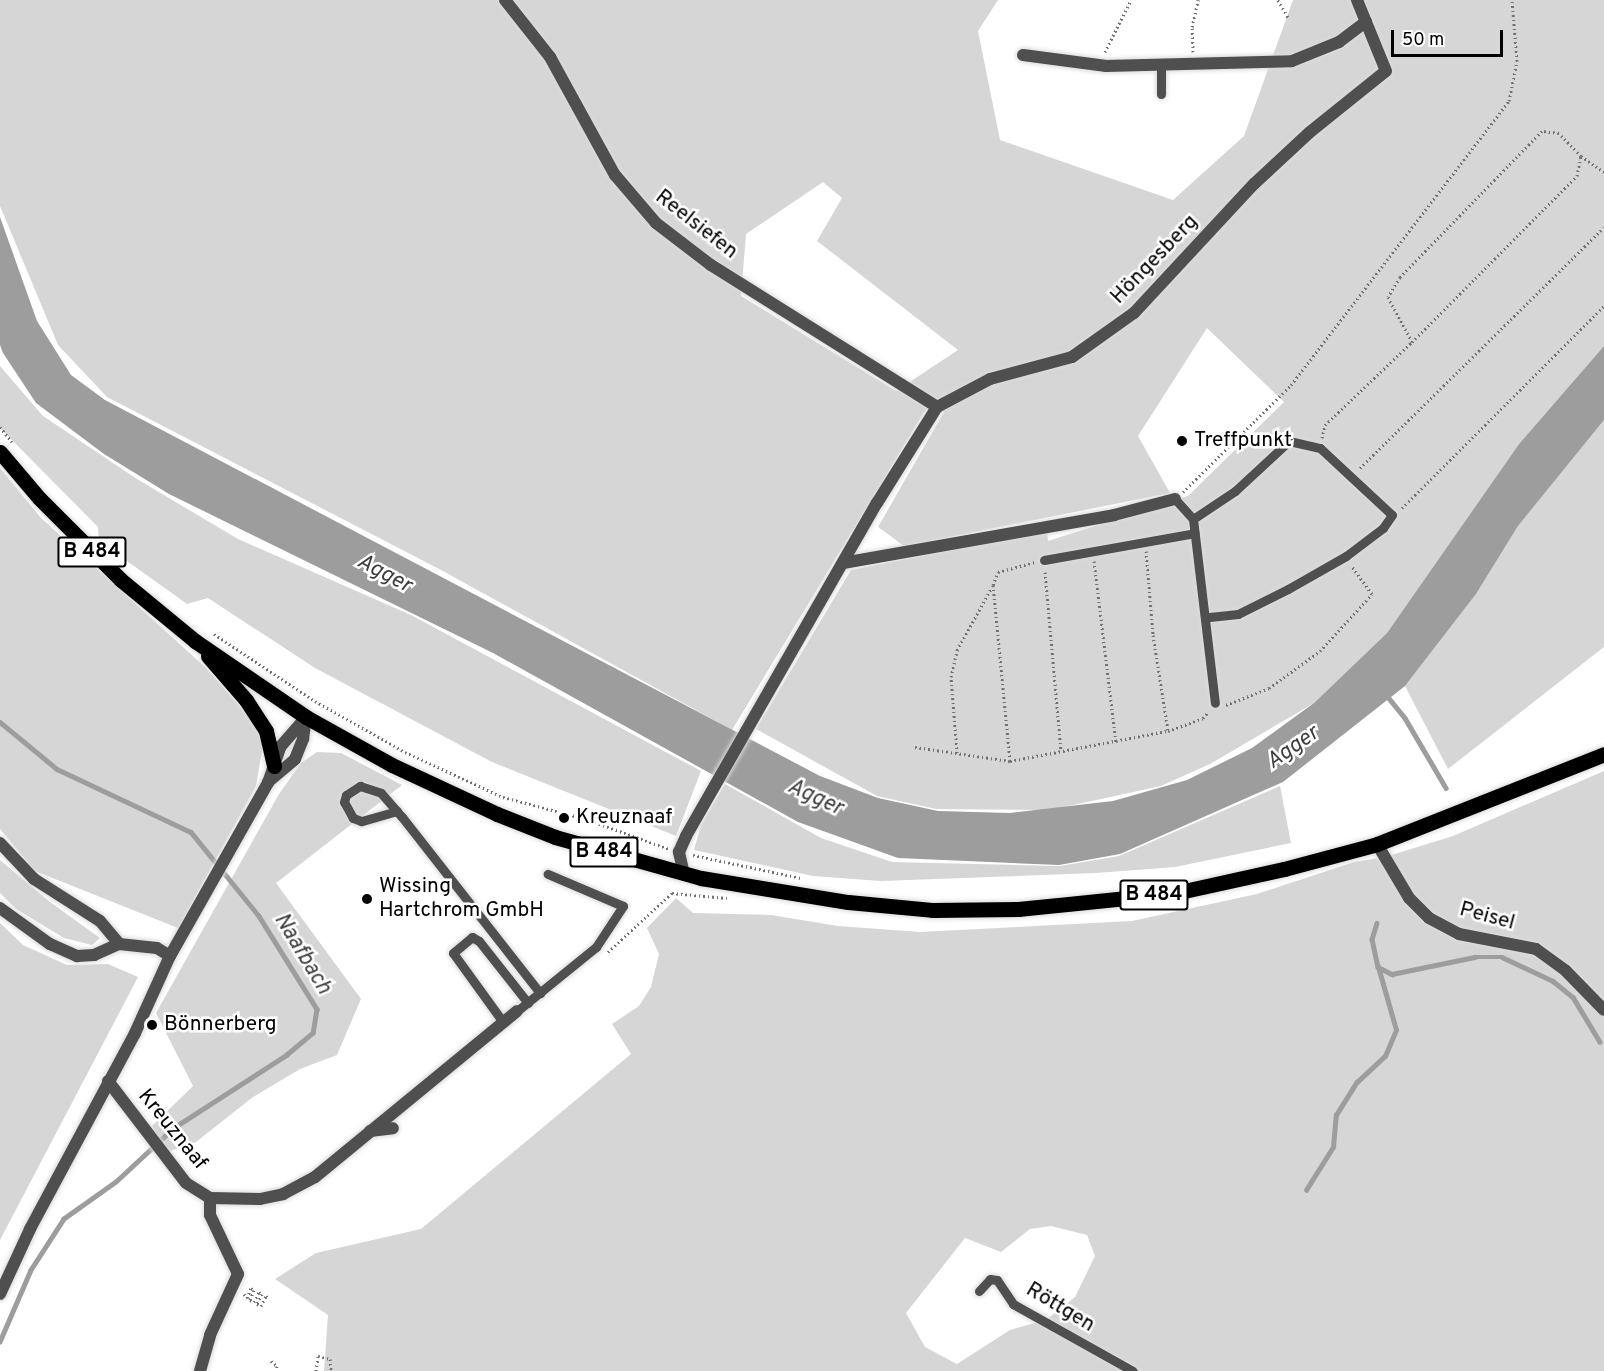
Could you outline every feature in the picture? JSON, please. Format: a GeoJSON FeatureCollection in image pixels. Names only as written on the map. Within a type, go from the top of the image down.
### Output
{"type":"FeatureCollection","features":[{"type":"Feature","properties":{"kind":"main road","name":"B 484"},"geometry":{"type":"LineString","coordinates":[[0,452],[39,498],[121,580],[195,640],[306,717],[461,800],[555,837],[684,874],[848,902],[932,910],[1018,909],[1175,893],[1377,844],[1604,754]]}},
{"type":"Feature","properties":{"kind":"main road"},"geometry":{"type":"LineString","coordinates":[[195,640],[246,700],[266,732],[274,765]]}},
{"type":"Feature","properties":{"kind":"street","name":"Reelsiefen"},"geometry":{"type":"LineString","coordinates":[[505,0],[550,57],[615,175],[656,224],[711,265],[937,407]]}},
{"type":"Feature","properties":{"kind":"street","name":"Höngesberg"},"geometry":{"type":"LineString","coordinates":[[937,407],[990,379],[1072,357],[1134,313],[1262,177],[1310,132],[1386,71],[1357,0]]}},
{"type":"Feature","properties":{"kind":"street"},"geometry":{"type":"LineString","coordinates":[[1023,55],[1106,66],[1292,61],[1339,42],[1366,22]]}},
{"type":"Feature","properties":{"kind":"street"},"geometry":{"type":"LineString","coordinates":[[684,874],[679,852],[693,822],[877,503],[937,407]]}},
{"type":"Feature","properties":{"kind":"street"},"geometry":{"type":"LineString","coordinates":[[843,563],[1114,515],[1175,499]]}},
{"type":"Feature","properties":{"kind":"street"},"geometry":{"type":"LineString","coordinates":[[0,1294],[108,1081],[135,1033],[170,956],[268,783],[281,746],[306,717]]}},
{"type":"Feature","properties":{"kind":"street"},"geometry":{"type":"LineString","coordinates":[[268,783],[295,759],[303,739],[306,717]]}},
{"type":"Feature","properties":{"kind":"street"},"geometry":{"type":"LineString","coordinates":[[0,843],[34,879],[100,921],[119,944]]}},
{"type":"Feature","properties":{"kind":"street","name":"Peisel"},"geometry":{"type":"LineString","coordinates":[[1377,844],[1409,898],[1429,918],[1460,934],[1536,949],[1566,971],[1604,1010]]}},
{"type":"Feature","properties":{"kind":"street"},"geometry":{"type":"LineString","coordinates":[[0,908],[50,944],[76,956],[94,955],[119,944],[157,948],[170,956]]}},
{"type":"Feature","properties":{"kind":"street","name":"Kreuznaaf"},"geometry":{"type":"LineString","coordinates":[[108,1081],[147,1130],[167,1162],[186,1183],[210,1198],[235,1201],[283,1194],[315,1177],[517,1011]]}},
{"type":"Feature","properties":{"kind":"street"},"geometry":{"type":"LineString","coordinates":[[370,1131],[393,1128]]}},
{"type":"Feature","properties":{"kind":"street","name":"Kreuznaaf"},"geometry":{"type":"LineString","coordinates":[[210,1198],[210,1215],[232,1257],[238,1274],[236,1281]]}},
{"type":"Feature","properties":{"kind":"street"},"geometry":{"type":"LineString","coordinates":[[200,1371],[210,1335],[236,1281]]}},
{"type":"Feature","properties":{"kind":"lane"},"geometry":{"type":"LineString","coordinates":[[1161,66],[1161,94]]}},
{"type":"Feature","properties":{"kind":"lane"},"geometry":{"type":"LineString","coordinates":[[1193,519],[1235,491],[1289,441],[1320,448],[1392,515],[1383,528],[1346,556],[1238,614],[1208,617]]}},
{"type":"Feature","properties":{"kind":"lane"},"geometry":{"type":"LineString","coordinates":[[1175,499],[1193,519],[1208,617],[1215,703]]}},
{"type":"Feature","properties":{"kind":"lane"},"geometry":{"type":"LineString","coordinates":[[1044,560],[1195,532]]}},
{"type":"Feature","properties":{"kind":"lane"},"geometry":{"type":"LineString","coordinates":[[400,814],[361,821],[353,818],[344,802],[346,795],[360,786],[381,794],[400,814],[540,993]]}},
{"type":"Feature","properties":{"kind":"lane"},"geometry":{"type":"LineString","coordinates":[[517,1011],[596,947],[623,906],[548,874]]}},
{"type":"Feature","properties":{"kind":"lane"},"geometry":{"type":"LineString","coordinates":[[503,1022],[453,953],[472,937],[479,941],[528,1003]]}},
{"type":"Feature","properties":{"kind":"lane","name":"Röttgen"},"geometry":{"type":"LineString","coordinates":[[979,1291],[990,1279],[997,1280],[1013,1304],[1132,1371]]}},
{"type":"Feature","properties":{"kind":"path"},"geometry":{"type":"LineString","coordinates":[[1106,66],[1105,50],[1131,0]]}},
{"type":"Feature","properties":{"kind":"path"},"geometry":{"type":"LineString","coordinates":[[1193,65],[1192,27],[1198,0]]}},
{"type":"Feature","properties":{"kind":"path"},"geometry":{"type":"LineString","coordinates":[[1278,0],[1288,17]]}},
{"type":"Feature","properties":{"kind":"path"},"geometry":{"type":"LineString","coordinates":[[1175,499],[1291,385],[1509,100],[1517,61],[1512,0]]}},
{"type":"Feature","properties":{"kind":"path"},"geometry":{"type":"LineString","coordinates":[[1412,342],[1388,297],[1400,277],[1542,131],[1559,133],[1581,156],[1604,172]]}},
{"type":"Feature","properties":{"kind":"path"},"geometry":{"type":"LineString","coordinates":[[1320,448],[1325,425],[1412,342],[1577,176],[1581,156]]}},
{"type":"Feature","properties":{"kind":"path"},"geometry":{"type":"LineString","coordinates":[[1352,476],[1604,227]]}},
{"type":"Feature","properties":{"kind":"path"},"geometry":{"type":"LineString","coordinates":[[1392,515],[1416,498],[1604,306]]}},
{"type":"Feature","properties":{"kind":"path"},"geometry":{"type":"LineString","coordinates":[[0,427],[15,445]]}},
{"type":"Feature","properties":{"kind":"path"},"geometry":{"type":"LineString","coordinates":[[1146,542],[1153,635],[1168,731]]}},
{"type":"Feature","properties":{"kind":"path"},"geometry":{"type":"LineString","coordinates":[[1093,551],[1116,744]]}},
{"type":"Feature","properties":{"kind":"path"},"geometry":{"type":"LineString","coordinates":[[915,747],[1010,761],[1116,744],[1168,731],[1203,718],[1215,703],[1230,706],[1269,688],[1320,651],[1372,594],[1346,556]]}},
{"type":"Feature","properties":{"kind":"path"},"geometry":{"type":"LineString","coordinates":[[957,753],[951,677],[957,650],[998,572],[1044,560],[1061,751]]}},
{"type":"Feature","properties":{"kind":"path"},"geometry":{"type":"LineString","coordinates":[[993,585],[1010,761]]}},
{"type":"Feature","properties":{"kind":"path"},"geometry":{"type":"LineString","coordinates":[[209,631],[315,701],[405,752],[503,796],[679,852],[808,879]]}},
{"type":"Feature","properties":{"kind":"path"},"geometry":{"type":"LineString","coordinates":[[236,1281],[247,1286],[243,1296],[247,1298],[251,1288],[254,1290],[250,1300],[254,1302],[259,1292],[262,1294],[257,1304],[261,1306],[266,1296],[270,1298]]}},
{"type":"Feature","properties":{"kind":"path"},"geometry":{"type":"LineString","coordinates":[[316,1371],[318,1356],[330,1359],[331,1371]]}},
{"type":"Feature","properties":{"kind":"path"},"geometry":{"type":"LineString","coordinates":[[271,1361],[277,1366],[276,1371]]}},
{"type":"Feature","properties":{"kind":"shaded area"},"geometry":{"type":"Polygon","coordinates":[[[0,0],[998,0],[978,31],[1000,140],[1173,200],[1244,136],[1293,0],[1604,0],[1604,346],[1519,444],[1387,633],[1314,703],[1210,764],[1161,786],[1050,810],[936,809],[877,796],[756,729],[851,570],[1047,531],[1048,541],[1188,496],[1284,402],[1207,328],[1138,436],[1170,493],[904,546],[878,527],[944,412],[926,409],[732,730],[441,570],[107,397],[58,345],[0,206],[0,0]],[[823,182],[746,234],[741,296],[896,391],[958,350],[817,241],[842,198],[823,182]]]}},
{"type":"Feature","properties":{"kind":"shaded area"},"geometry":{"type":"Polygon","coordinates":[[[0,366],[43,416],[137,479],[238,539],[411,615],[701,771],[676,836],[492,762],[315,668],[208,598],[187,604],[99,541],[98,527],[0,428],[0,366]]]}},
{"type":"Feature","properties":{"kind":"shaded area"},"geometry":{"type":"Polygon","coordinates":[[[1604,420],[1604,647],[1448,769],[1405,686],[1476,594],[1518,526],[1604,420]]]}},
{"type":"Feature","properties":{"kind":"shaded area"},"geometry":{"type":"Polygon","coordinates":[[[0,468],[41,518],[205,667],[253,721],[263,745],[256,786],[178,928],[35,871],[0,829],[0,468]]]}},
{"type":"Feature","properties":{"kind":"shaded area"},"geometry":{"type":"Polygon","coordinates":[[[317,752],[341,753],[402,785],[276,883],[361,999],[337,1055],[300,1069],[253,1097],[196,1142],[167,1152],[152,1126],[193,1086],[156,1013],[279,794],[301,763],[317,752]]]}},
{"type":"Feature","properties":{"kind":"shaded area"},"geometry":{"type":"Polygon","coordinates":[[[1604,771],[1604,1371],[324,1371],[328,1315],[275,1279],[316,1253],[421,1229],[631,1054],[612,1024],[639,1006],[651,987],[659,954],[647,928],[676,898],[693,913],[771,915],[838,926],[920,932],[1132,921],[1257,894],[1354,862],[1385,857],[1453,836],[1604,771]],[[1051,1226],[1030,1229],[1001,1252],[965,1238],[906,1313],[925,1347],[957,1364],[1010,1330],[1046,1320],[1075,1297],[1095,1256],[1087,1235],[1051,1226]]]}},
{"type":"Feature","properties":{"kind":"shaded area"},"geometry":{"type":"Polygon","coordinates":[[[725,784],[821,838],[892,862],[1060,866],[1119,856],[1280,786],[1291,843],[1175,867],[1096,873],[881,881],[813,876],[694,850],[701,825],[725,784]]]}},
{"type":"Feature","properties":{"kind":"shaded area"},"geometry":{"type":"Polygon","coordinates":[[[0,860],[50,902],[100,938],[92,945],[64,938],[16,909],[0,893],[0,860]]]}},
{"type":"Feature","properties":{"kind":"shaded area"},"geometry":{"type":"Polygon","coordinates":[[[0,923],[23,945],[67,965],[108,964],[138,977],[0,1240],[0,923]]]}},
{"type":"Feature","properties":{"kind":"water","name":"Agger"},"geometry":{"type":"Polygon","coordinates":[[[0,217],[37,321],[71,375],[105,400],[820,776],[878,798],[938,811],[1010,813],[1113,801],[1187,780],[1252,748],[1314,703],[1387,633],[1519,444],[1604,346],[1604,420],[1518,526],[1476,594],[1405,686],[1283,782],[1120,854],[1059,865],[898,858],[798,822],[493,653],[169,494],[104,454],[36,403],[3,353],[0,345],[0,217]]]}},
{"type":"Feature","properties":{"kind":"waterway"},"geometry":{"type":"LineString","coordinates":[[1388,697],[1405,718],[1446,788]]}},
{"type":"Feature","properties":{"kind":"waterway","name":"Naafbach"},"geometry":{"type":"LineString","coordinates":[[0,722],[57,769],[191,832],[259,916],[317,1009],[313,1033],[287,1055],[174,1128],[116,1182],[64,1219],[31,1270],[0,1342]]}},
{"type":"Feature","properties":{"kind":"waterway"},"geometry":{"type":"LineString","coordinates":[[1377,923],[1372,939],[1378,967],[1392,974],[1475,957],[1502,957],[1553,981],[1573,997],[1600,1042]]}},
{"type":"Feature","properties":{"kind":"waterway"},"geometry":{"type":"LineString","coordinates":[[1306,1190],[1333,1147],[1336,1115],[1357,1082],[1385,1056],[1396,1030],[1378,967]]}},
{"type":"Feature","properties":{"kind":"place","name":"Treffpunkt"},"geometry":{"type":"Point","coordinates":[1182,441]}},
{"type":"Feature","properties":{"kind":"place","name":"Kreuznaaf"},"geometry":{"type":"Point","coordinates":[564,818]}},
{"type":"Feature","properties":{"kind":"place","name":"Wissing Hartchrom GmbH"},"geometry":{"type":"Point","coordinates":[367,899]}},
{"type":"Feature","properties":{"kind":"place","name":"Bönnerberg"},"geometry":{"type":"Point","coordinates":[152,1025]}}]}
